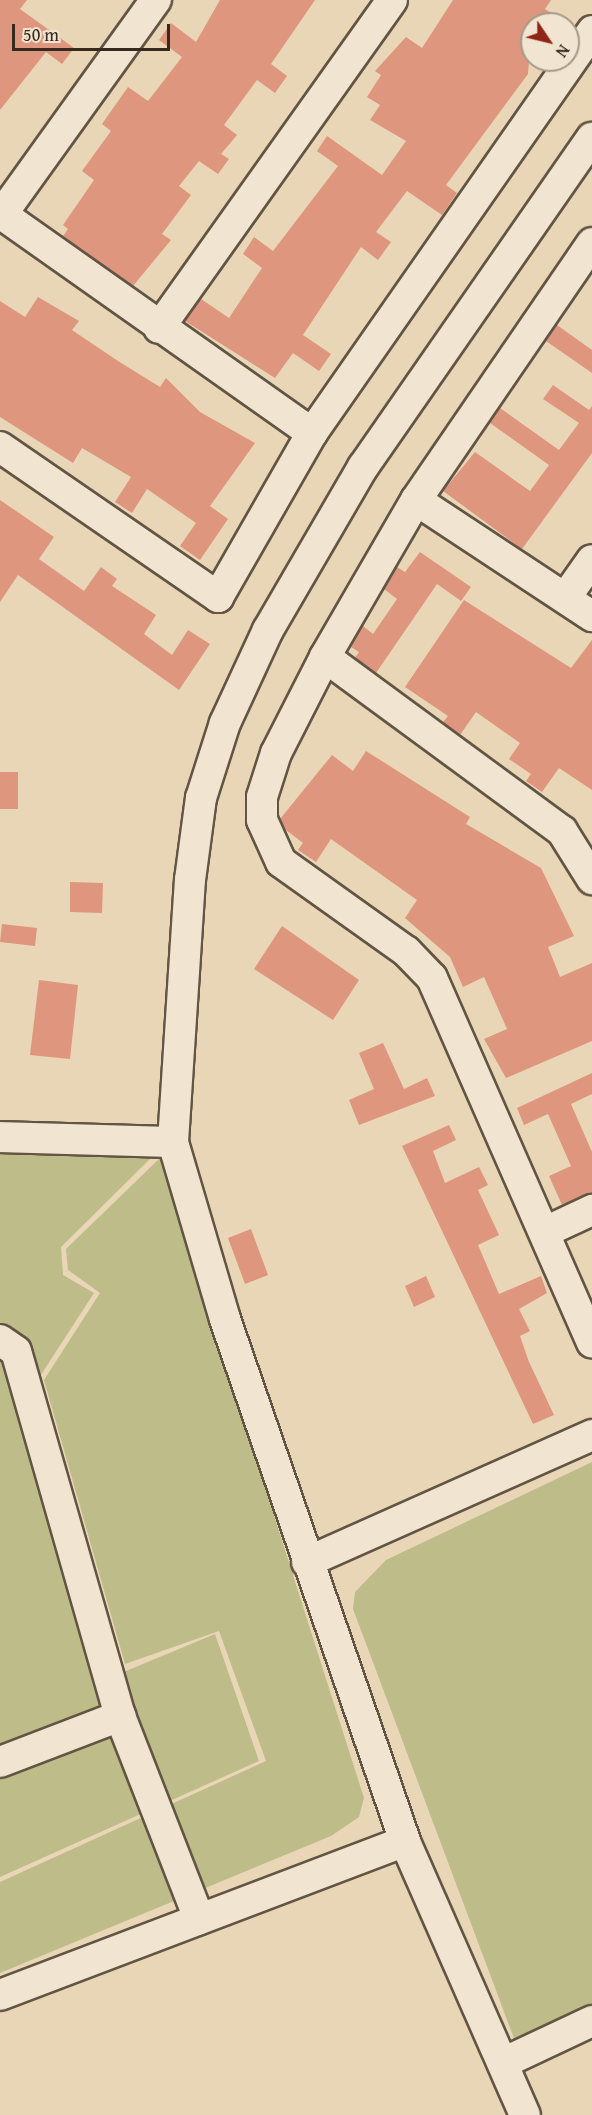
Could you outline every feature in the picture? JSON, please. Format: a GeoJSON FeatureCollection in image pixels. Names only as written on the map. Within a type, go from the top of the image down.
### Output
{"type":"FeatureCollection","features":[{"type":"Feature","properties":{"kind":"street"},"geometry":{"type":"LineString","coordinates":[[156,0],[1,214],[159,328],[312,433]]}},
{"type":"Feature","properties":{"kind":"street"},"geometry":{"type":"LineString","coordinates":[[159,328],[392,0]]}},
{"type":"Feature","properties":{"kind":"street"},"geometry":{"type":"LineString","coordinates":[[0,447],[211,597],[223,592],[312,433],[592,31]]}},
{"type":"Feature","properties":{"kind":"street"},"geometry":{"type":"LineString","coordinates":[[525,2115],[505,2062],[405,1840],[225,1320],[173,1142],[190,880],[201,798],[225,723],[268,630],[363,467],[592,138]]}},
{"type":"Feature","properties":{"kind":"street"},"geometry":{"type":"LineString","coordinates":[[592,243],[416,500],[325,657],[272,764],[262,797],[268,842],[281,862],[406,951],[432,978],[548,1231],[592,1342]]}},
{"type":"Feature","properties":{"kind":"street"},"geometry":{"type":"LineString","coordinates":[[416,500],[592,616]]}},
{"type":"Feature","properties":{"kind":"street"},"geometry":{"type":"LineString","coordinates":[[566,597],[592,560]]}},
{"type":"Feature","properties":{"kind":"street"},"geometry":{"type":"LineString","coordinates":[[325,657],[562,831],[592,879]]}},
{"type":"Feature","properties":{"kind":"street"},"geometry":{"type":"LineString","coordinates":[[0,1137],[173,1142]]}},
{"type":"Feature","properties":{"kind":"street"},"geometry":{"type":"LineString","coordinates":[[548,1231],[592,1209]]}},
{"type":"Feature","properties":{"kind":"street"},"geometry":{"type":"LineString","coordinates":[[0,1340],[16,1351],[120,1716],[199,1919]]}},
{"type":"Feature","properties":{"kind":"street"},"geometry":{"type":"LineString","coordinates":[[307,1562],[592,1435]]}},
{"type":"Feature","properties":{"kind":"street"},"geometry":{"type":"LineString","coordinates":[[0,1762],[120,1716]]}},
{"type":"Feature","properties":{"kind":"street"},"geometry":{"type":"LineString","coordinates":[[0,1995],[405,1840]]}},
{"type":"Feature","properties":{"kind":"street"},"geometry":{"type":"LineString","coordinates":[[505,2062],[592,2022]]}},
{"type":"Feature","properties":{"kind":"shaded area"},"geometry":{"type":"Polygon","coordinates":[[[0,1145],[156,1153],[61,1247],[63,1275],[94,1293],[22,1404],[102,1681],[215,1634],[259,1761],[0,1877],[0,1145]]]}},
{"type":"Feature","properties":{"kind":"shaded area"},"geometry":{"type":"Polygon","coordinates":[[[160,1158],[364,1798],[359,1817],[331,1836],[0,1973],[0,1882],[266,1761],[219,1631],[125,1664],[44,1380],[100,1293],[68,1270],[66,1249],[160,1158]]]}},
{"type":"Feature","properties":{"kind":"shaded area"},"geometry":{"type":"Polygon","coordinates":[[[592,1462],[592,2007],[515,2041],[353,1609],[355,1592],[386,1560],[592,1462]]]}},
{"type":"Feature","properties":{"kind":"building"},"geometry":{"type":"Polygon","coordinates":[[[0,0],[27,0],[20,9],[74,48],[62,64],[46,52],[0,110],[0,0]]]}},
{"type":"Feature","properties":{"kind":"building"},"geometry":{"type":"Polygon","coordinates":[[[220,0],[315,0],[271,64],[287,76],[275,93],[257,80],[224,125],[237,135],[221,154],[229,159],[218,174],[199,161],[179,186],[191,195],[162,234],[171,240],[133,286],[63,236],[68,229],[63,225],[94,180],[82,171],[111,131],[102,124],[128,87],[148,101],[182,57],[159,40],[171,23],[196,42],[220,0]]]}},
{"type":"Feature","properties":{"kind":"building"},"geometry":{"type":"Polygon","coordinates":[[[453,0],[551,0],[545,9],[549,12],[520,12],[520,72],[528,72],[528,74],[446,185],[457,193],[442,215],[407,191],[376,232],[391,242],[378,260],[361,247],[303,335],[331,354],[319,371],[293,353],[275,378],[185,321],[201,299],[229,318],[262,268],[243,254],[254,237],[273,251],[338,166],[317,151],[327,136],[382,175],[406,141],[370,120],[380,105],[367,97],[381,75],[375,71],[406,37],[422,48],[453,0]]]}},
{"type":"Feature","properties":{"kind":"building"},"geometry":{"type":"Polygon","coordinates":[[[38,297],[79,321],[72,330],[118,361],[160,387],[166,378],[200,412],[255,443],[210,506],[228,519],[200,560],[180,546],[196,523],[147,489],[132,513],[115,502],[131,477],[82,448],[73,463],[0,417],[0,301],[25,317],[38,297]]]}},
{"type":"Feature","properties":{"kind":"building"},"geometry":{"type":"Polygon","coordinates":[[[557,325],[592,350],[592,373],[546,341],[557,325]]]}},
{"type":"Feature","properties":{"kind":"building"},"geometry":{"type":"Polygon","coordinates":[[[553,385],[589,410],[592,406],[592,453],[522,549],[443,491],[475,452],[530,491],[549,465],[490,423],[500,408],[559,450],[579,423],[543,399],[553,385]]]}},
{"type":"Feature","properties":{"kind":"building"},"geometry":{"type":"Polygon","coordinates":[[[0,500],[54,537],[39,559],[84,591],[101,567],[117,579],[112,586],[156,615],[144,634],[172,655],[188,630],[210,644],[179,690],[18,575],[0,602],[0,500]]]}},
{"type":"Feature","properties":{"kind":"building"},"geometry":{"type":"Polygon","coordinates":[[[420,552],[471,587],[461,601],[437,584],[376,673],[355,658],[359,652],[351,647],[363,626],[373,634],[397,599],[384,589],[397,567],[405,572],[420,552]]]}},
{"type":"Feature","properties":{"kind":"building"},"geometry":{"type":"Polygon","coordinates":[[[464,600],[571,668],[592,640],[592,790],[559,768],[542,792],[526,781],[531,774],[509,759],[520,743],[476,712],[460,735],[443,722],[448,716],[405,687],[464,600]]]}},
{"type":"Feature","properties":{"kind":"building"},"geometry":{"type":"Polygon","coordinates":[[[366,751],[470,817],[466,824],[541,868],[574,936],[548,947],[560,977],[592,963],[592,1041],[506,1078],[484,1039],[507,1029],[484,977],[463,987],[450,957],[405,918],[417,900],[331,839],[316,862],[298,850],[303,843],[286,830],[280,819],[332,755],[353,771],[366,751]]]}},
{"type":"Feature","properties":{"kind":"building"},"geometry":{"type":"Polygon","coordinates":[[[0,772],[18,772],[18,809],[0,809],[0,772]]]}},
{"type":"Feature","properties":{"kind":"building"},"geometry":{"type":"Polygon","coordinates":[[[70,882],[103,883],[102,913],[70,912],[70,882]]]}},
{"type":"Feature","properties":{"kind":"building"},"geometry":{"type":"Polygon","coordinates":[[[2,924],[37,928],[35,946],[0,942],[2,924]]]}},
{"type":"Feature","properties":{"kind":"building"},"geometry":{"type":"Polygon","coordinates":[[[282,926],[359,980],[333,1020],[254,969],[282,926]]]}},
{"type":"Feature","properties":{"kind":"building"},"geometry":{"type":"Polygon","coordinates":[[[39,980],[78,985],[70,1059],[30,1055],[39,980]]]}},
{"type":"Feature","properties":{"kind":"building"},"geometry":{"type":"Polygon","coordinates":[[[383,1043],[404,1089],[427,1078],[435,1096],[359,1125],[349,1100],[374,1089],[359,1053],[383,1043]]]}},
{"type":"Feature","properties":{"kind":"building"},"geometry":{"type":"Polygon","coordinates":[[[592,1073],[592,1094],[571,1104],[592,1152],[592,1193],[562,1205],[549,1176],[571,1166],[548,1114],[524,1125],[517,1108],[592,1073]]]}},
{"type":"Feature","properties":{"kind":"building"},"geometry":{"type":"Polygon","coordinates":[[[449,1125],[456,1140],[433,1151],[445,1183],[479,1167],[488,1185],[478,1190],[499,1235],[478,1245],[499,1294],[541,1276],[547,1293],[519,1309],[530,1331],[520,1336],[529,1362],[554,1415],[533,1424],[402,1146],[449,1125]]]}},
{"type":"Feature","properties":{"kind":"building"},"geometry":{"type":"Polygon","coordinates":[[[251,1229],[268,1275],[245,1284],[228,1238],[251,1229]]]}},
{"type":"Feature","properties":{"kind":"building"},"geometry":{"type":"Polygon","coordinates":[[[426,1276],[435,1297],[414,1307],[405,1286],[426,1276]]]}}]}
